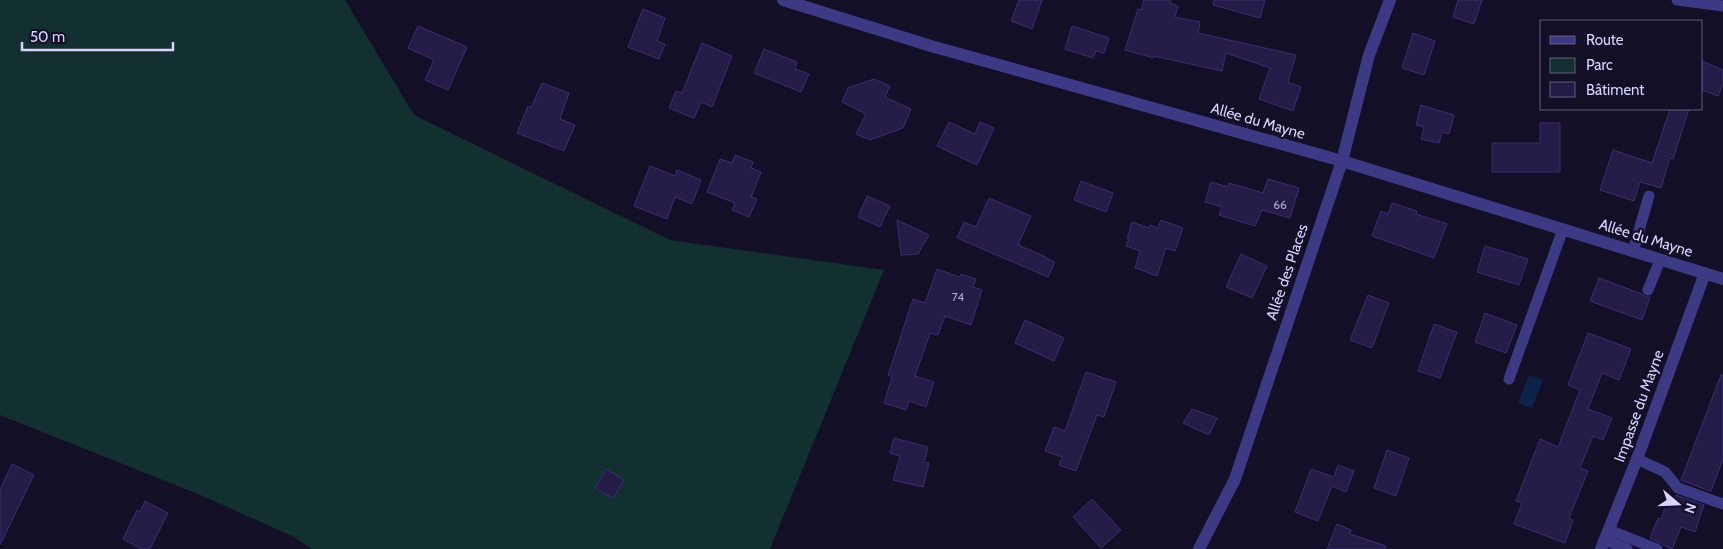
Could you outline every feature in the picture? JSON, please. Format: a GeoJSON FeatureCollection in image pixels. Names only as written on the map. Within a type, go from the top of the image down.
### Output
{"type":"FeatureCollection","features":[{"type":"Feature","properties":{"kind":"street","name":"Allée du Mayne"},"geometry":{"type":"LineString","coordinates":[[783,0],[931,46],[1342,161],[1723,279]]}},
{"type":"Feature","properties":{"kind":"street","name":"Allée des Places"},"geometry":{"type":"LineString","coordinates":[[1198,549],[1235,478],[1342,161],[1369,54],[1390,0]]}},
{"type":"Feature","properties":{"kind":"street","name":"Impasse du Mayne"},"geometry":{"type":"LineString","coordinates":[[1605,540],[1705,273]]}},
{"type":"Feature","properties":{"kind":"lane"},"geometry":{"type":"LineString","coordinates":[[1677,0],[1723,6]]}},
{"type":"Feature","properties":{"kind":"lane"},"geometry":{"type":"LineString","coordinates":[[1633,251],[1649,196]]}},
{"type":"Feature","properties":{"kind":"lane"},"geometry":{"type":"LineString","coordinates":[[1509,378],[1563,230]]}},
{"type":"Feature","properties":{"kind":"lane"},"geometry":{"type":"LineString","coordinates":[[1648,290],[1660,260]]}},
{"type":"Feature","properties":{"kind":"lane"},"geometry":{"type":"LineString","coordinates":[[1637,458],[1665,472],[1678,488],[1723,504]]}},
{"type":"Feature","properties":{"kind":"lane"},"geometry":{"type":"LineString","coordinates":[[1605,540],[1627,549]]}},
{"type":"Feature","properties":{"kind":"lane"},"geometry":{"type":"LineString","coordinates":[[1605,540],[1657,549]]}},
{"type":"Feature","properties":{"kind":"green space"},"geometry":{"type":"Polygon","coordinates":[[[0,0],[345,0],[414,115],[670,240],[884,270],[770,549],[312,549],[294,537],[198,494],[0,415],[0,0]]]}},
{"type":"Feature","properties":{"kind":"water"},"geometry":{"type":"Polygon","coordinates":[[[1529,375],[1543,380],[1532,408],[1518,403],[1529,375]]]}},
{"type":"Feature","properties":{"kind":"building"},"geometry":{"type":"Polygon","coordinates":[[[1019,0],[1042,0],[1032,29],[1011,21],[1019,0]]]}},
{"type":"Feature","properties":{"kind":"building"},"geometry":{"type":"Polygon","coordinates":[[[1144,0],[1171,0],[1170,3],[1178,6],[1175,17],[1200,22],[1198,33],[1296,55],[1288,82],[1301,87],[1293,111],[1259,99],[1270,68],[1226,53],[1222,71],[1154,56],[1154,58],[1125,50],[1138,9],[1141,10],[1144,0]]]}},
{"type":"Feature","properties":{"kind":"building"},"geometry":{"type":"Polygon","coordinates":[[[1214,0],[1265,0],[1260,18],[1213,5],[1214,0]]]}},
{"type":"Feature","properties":{"kind":"building"},"geometry":{"type":"Polygon","coordinates":[[[1458,0],[1482,0],[1474,24],[1453,17],[1458,0]]]}},
{"type":"Feature","properties":{"kind":"building"},"geometry":{"type":"Polygon","coordinates":[[[643,9],[665,18],[657,41],[665,44],[659,59],[628,47],[643,9]]]}},
{"type":"Feature","properties":{"kind":"building"},"geometry":{"type":"Polygon","coordinates":[[[418,26],[467,47],[448,90],[425,80],[434,60],[408,48],[418,26]]]}},
{"type":"Feature","properties":{"kind":"building"},"geometry":{"type":"Polygon","coordinates":[[[1072,26],[1109,38],[1104,53],[1096,51],[1093,58],[1065,49],[1072,26]]]}},
{"type":"Feature","properties":{"kind":"building"},"geometry":{"type":"Polygon","coordinates":[[[1413,33],[1435,41],[1424,75],[1402,68],[1413,33]]]}},
{"type":"Feature","properties":{"kind":"building"},"geometry":{"type":"Polygon","coordinates":[[[702,43],[732,56],[712,107],[701,102],[694,118],[669,108],[676,91],[682,93],[702,43]]]}},
{"type":"Feature","properties":{"kind":"building"},"geometry":{"type":"Polygon","coordinates":[[[764,49],[797,62],[795,69],[809,74],[801,92],[754,73],[764,49]]]}},
{"type":"Feature","properties":{"kind":"building"},"geometry":{"type":"Polygon","coordinates":[[[1703,61],[1723,70],[1723,84],[1718,96],[1703,90],[1703,61]]]}},
{"type":"Feature","properties":{"kind":"building"},"geometry":{"type":"Polygon","coordinates":[[[874,79],[890,86],[885,97],[911,109],[903,128],[870,140],[856,134],[866,114],[842,102],[848,88],[874,79]]]}},
{"type":"Feature","properties":{"kind":"building"},"geometry":{"type":"Polygon","coordinates":[[[542,83],[569,93],[560,119],[575,125],[564,151],[517,133],[528,106],[531,108],[542,83]]]}},
{"type":"Feature","properties":{"kind":"building"},"geometry":{"type":"Polygon","coordinates":[[[1421,105],[1454,115],[1449,134],[1442,132],[1439,143],[1421,139],[1424,127],[1416,125],[1421,105]]]}},
{"type":"Feature","properties":{"kind":"building"},"geometry":{"type":"Polygon","coordinates":[[[1670,110],[1689,110],[1673,159],[1670,158],[1661,188],[1640,182],[1634,201],[1600,190],[1613,150],[1652,163],[1670,110]]]}},
{"type":"Feature","properties":{"kind":"building"},"geometry":{"type":"Polygon","coordinates":[[[949,122],[975,134],[980,122],[994,128],[977,165],[937,146],[949,122]]]}},
{"type":"Feature","properties":{"kind":"building"},"geometry":{"type":"Polygon","coordinates":[[[1540,123],[1560,123],[1560,172],[1492,172],[1492,143],[1540,143],[1540,123]]]}},
{"type":"Feature","properties":{"kind":"building"},"geometry":{"type":"Polygon","coordinates":[[[735,155],[753,162],[751,168],[761,172],[751,197],[757,199],[749,217],[732,210],[735,203],[707,192],[720,159],[732,163],[735,155]]]}},
{"type":"Feature","properties":{"kind":"building"},"geometry":{"type":"Polygon","coordinates":[[[650,166],[675,176],[677,170],[701,180],[692,204],[675,197],[667,219],[634,206],[650,166]]]}},
{"type":"Feature","properties":{"kind":"building"},"geometry":{"type":"Polygon","coordinates":[[[1268,179],[1299,188],[1290,218],[1262,210],[1255,226],[1219,215],[1222,207],[1205,202],[1211,182],[1228,187],[1229,183],[1263,193],[1268,179]]]}},
{"type":"Feature","properties":{"kind":"building"},"geometry":{"type":"Polygon","coordinates":[[[1081,181],[1113,193],[1106,212],[1074,200],[1081,181]]]}},
{"type":"Feature","properties":{"kind":"building"},"geometry":{"type":"Polygon","coordinates":[[[867,196],[890,206],[880,227],[858,217],[867,196]]]}},
{"type":"Feature","properties":{"kind":"building"},"geometry":{"type":"Polygon","coordinates":[[[989,198],[1031,216],[1018,245],[1055,262],[1048,277],[957,238],[964,222],[976,227],[989,198]]]}},
{"type":"Feature","properties":{"kind":"building"},"geometry":{"type":"Polygon","coordinates":[[[1392,203],[1417,211],[1416,214],[1447,224],[1434,258],[1372,236],[1381,211],[1388,214],[1392,203]]]}},
{"type":"Feature","properties":{"kind":"building"},"geometry":{"type":"Polygon","coordinates":[[[897,220],[929,235],[918,254],[901,255],[897,220]]]}},
{"type":"Feature","properties":{"kind":"building"},"geometry":{"type":"Polygon","coordinates":[[[1161,220],[1183,228],[1175,251],[1166,248],[1157,276],[1135,268],[1140,251],[1126,246],[1132,222],[1149,228],[1150,225],[1158,228],[1161,220]]]}},
{"type":"Feature","properties":{"kind":"building"},"geometry":{"type":"Polygon","coordinates":[[[1485,246],[1528,259],[1519,285],[1477,272],[1485,246]]]}},
{"type":"Feature","properties":{"kind":"building"},"geometry":{"type":"Polygon","coordinates":[[[1241,254],[1267,266],[1252,298],[1226,287],[1241,254]]]}},
{"type":"Feature","properties":{"kind":"building"},"geometry":{"type":"Polygon","coordinates":[[[937,269],[960,277],[961,274],[976,279],[973,287],[982,290],[971,325],[945,316],[938,335],[930,333],[915,376],[934,382],[926,407],[909,401],[906,410],[884,403],[892,377],[888,375],[913,299],[925,303],[937,269]]]}},
{"type":"Feature","properties":{"kind":"building"},"geometry":{"type":"Polygon","coordinates":[[[1599,278],[1650,297],[1642,320],[1590,301],[1599,278]]]}},
{"type":"Feature","properties":{"kind":"building"},"geometry":{"type":"Polygon","coordinates":[[[1368,295],[1389,303],[1372,348],[1350,340],[1368,295]]]}},
{"type":"Feature","properties":{"kind":"building"},"geometry":{"type":"Polygon","coordinates":[[[1485,313],[1517,325],[1506,353],[1475,342],[1485,313]]]}},
{"type":"Feature","properties":{"kind":"building"},"geometry":{"type":"Polygon","coordinates":[[[1025,320],[1064,338],[1054,361],[1015,343],[1025,320]]]}},
{"type":"Feature","properties":{"kind":"building"},"geometry":{"type":"Polygon","coordinates":[[[1434,324],[1457,332],[1440,378],[1418,371],[1434,324]]]}},
{"type":"Feature","properties":{"kind":"building"},"geometry":{"type":"Polygon","coordinates":[[[1588,333],[1631,349],[1619,380],[1602,373],[1588,409],[1612,418],[1603,440],[1593,436],[1580,468],[1588,471],[1569,518],[1573,520],[1565,543],[1514,524],[1522,503],[1516,501],[1540,439],[1558,447],[1580,390],[1568,385],[1588,333]]]}},
{"type":"Feature","properties":{"kind":"building"},"geometry":{"type":"Polygon","coordinates":[[[1086,372],[1116,382],[1104,417],[1097,415],[1076,471],[1059,465],[1062,457],[1045,451],[1054,427],[1065,431],[1086,372]]]}},
{"type":"Feature","properties":{"kind":"building"},"geometry":{"type":"Polygon","coordinates":[[[1721,375],[1723,375],[1723,459],[1711,491],[1709,491],[1681,480],[1721,375]]]}},
{"type":"Feature","properties":{"kind":"building"},"geometry":{"type":"Polygon","coordinates":[[[1192,409],[1217,418],[1209,435],[1183,423],[1192,409]]]}},
{"type":"Feature","properties":{"kind":"building"},"geometry":{"type":"Polygon","coordinates":[[[894,438],[928,447],[924,462],[929,463],[923,487],[893,480],[900,456],[890,453],[894,438]]]}},
{"type":"Feature","properties":{"kind":"building"},"geometry":{"type":"Polygon","coordinates":[[[1387,450],[1409,458],[1396,496],[1374,488],[1387,450]]]}},
{"type":"Feature","properties":{"kind":"building"},"geometry":{"type":"Polygon","coordinates":[[[12,464],[34,475],[0,545],[0,490],[12,464]]]}},
{"type":"Feature","properties":{"kind":"building"},"geometry":{"type":"Polygon","coordinates":[[[1338,465],[1354,471],[1346,492],[1332,486],[1318,521],[1295,512],[1311,469],[1334,477],[1338,465]]]}},
{"type":"Feature","properties":{"kind":"building"},"geometry":{"type":"Polygon","coordinates":[[[606,469],[624,480],[613,498],[595,488],[606,469]]]}},
{"type":"Feature","properties":{"kind":"building"},"geometry":{"type":"Polygon","coordinates":[[[1676,495],[1704,505],[1695,532],[1681,527],[1672,549],[1650,538],[1658,518],[1661,519],[1666,505],[1671,507],[1676,495]]]}},
{"type":"Feature","properties":{"kind":"building"},"geometry":{"type":"Polygon","coordinates":[[[1092,499],[1121,530],[1101,548],[1073,517],[1092,499]]]}},
{"type":"Feature","properties":{"kind":"building"},"geometry":{"type":"Polygon","coordinates":[[[145,501],[168,513],[150,549],[141,549],[123,539],[137,510],[140,512],[145,501]]]}},
{"type":"Feature","properties":{"kind":"building"},"geometry":{"type":"Polygon","coordinates":[[[1337,524],[1351,530],[1350,534],[1386,546],[1385,549],[1327,549],[1337,524]]]}}]}
